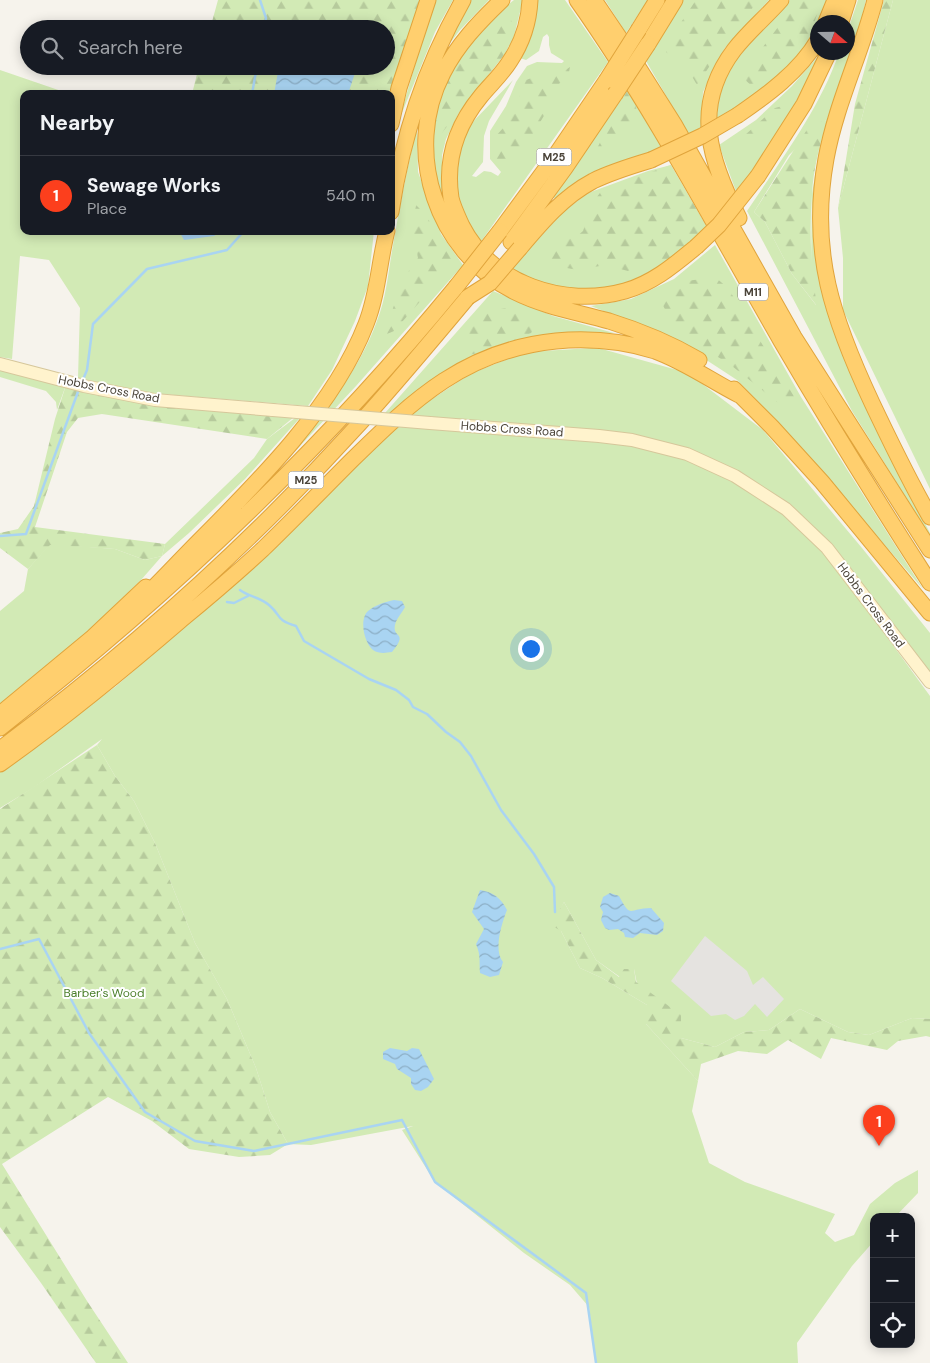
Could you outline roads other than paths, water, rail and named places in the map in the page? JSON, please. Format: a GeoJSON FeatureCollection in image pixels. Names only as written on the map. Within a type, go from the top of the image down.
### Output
{"type":"FeatureCollection","features":[{"type":"Feature","properties":{"kind":"highway"},"geometry":{"type":"LineString","coordinates":[[395,106],[399,88],[428,0]]}},
{"type":"Feature","properties":{"kind":"highway"},"geometry":{"type":"LineString","coordinates":[[395,189],[400,161],[417,103],[437,52],[463,0]]}},
{"type":"Feature","properties":{"kind":"highway"},"geometry":{"type":"LineString","coordinates":[[530,0],[524,31],[514,55],[497,79],[469,111],[460,127],[450,157],[449,172],[452,200],[459,219],[472,243],[499,270],[531,286],[564,295],[586,297],[607,295],[642,285],[662,274],[696,247],[719,225],[758,176],[800,110],[825,60]]}},
{"type":"Feature","properties":{"kind":"highway","name":"M11"},"geometry":{"type":"LineString","coordinates":[[577,0],[662,132],[788,352],[892,525],[930,583]]}},
{"type":"Feature","properties":{"kind":"highway","name":"M11"},"geometry":{"type":"LineString","coordinates":[[594,0],[674,124],[794,336],[930,550]]}},
{"type":"Feature","properties":{"kind":"highway","name":"M25"},"geometry":{"type":"LineString","coordinates":[[510,240],[553,159],[606,81],[657,0]]}},
{"type":"Feature","properties":{"kind":"highway","name":"M25"},"geometry":{"type":"LineString","coordinates":[[0,728],[110,639],[200,561],[281,481],[462,292],[510,240],[565,168],[648,44],[675,0]]}},
{"type":"Feature","properties":{"kind":"highway"},"geometry":{"type":"LineString","coordinates":[[781,0],[741,42],[726,62],[718,78],[712,98],[709,130],[712,156],[725,191],[771,277],[794,336]]}},
{"type":"Feature","properties":{"kind":"highway"},"geometry":{"type":"LineString","coordinates":[[829,15],[835,0]]}},
{"type":"Feature","properties":{"kind":"highway"},"geometry":{"type":"LineString","coordinates":[[843,15],[848,0]]}},
{"type":"Feature","properties":{"kind":"highway"},"geometry":{"type":"LineString","coordinates":[[875,0],[836,119],[826,158],[821,197],[823,258],[836,316],[850,354],[888,436],[930,517]]}},
{"type":"Feature","properties":{"kind":"highway"},"geometry":{"type":"LineString","coordinates":[[500,2],[465,39],[448,63],[438,82],[430,108],[425,148],[428,176],[442,218],[452,237],[475,265],[499,284],[531,300],[642,332],[669,344],[726,379],[739,395],[804,461],[862,528],[930,613]]}},
{"type":"Feature","properties":{"kind":"highway"},"geometry":{"type":"LineString","coordinates":[[462,292],[490,283],[510,240],[550,213],[576,192],[604,176],[651,160],[702,136],[738,115],[760,100],[792,72],[810,52]]}},
{"type":"Feature","properties":{"kind":"highway"},"geometry":{"type":"LineString","coordinates":[[110,639],[123,618],[247,492],[282,453],[334,385],[352,354],[374,300],[384,236]]}},
{"type":"Feature","properties":{"kind":"highway","name":"M25"},"geometry":{"type":"LineString","coordinates":[[0,750],[128,648],[233,552],[308,478],[389,391],[462,292]]}},
{"type":"Feature","properties":{"kind":"highway"},"geometry":{"type":"LineString","coordinates":[[0,764],[72,710],[162,636],[252,559],[294,520],[385,428],[422,395],[465,368],[512,349],[563,340],[624,343],[672,358],[739,395]]}},
{"type":"Feature","properties":{"kind":"highway"},"geometry":{"type":"LineString","coordinates":[[0,714],[106,626],[205,528],[247,492]]}},
{"type":"Feature","properties":{"kind":"highway","name":"M25"},"geometry":{"type":"LineString","coordinates":[[128,648],[154,636],[292,516],[301,511]]}},
{"type":"Feature","properties":{"kind":"street","name":"Hobbs Cross Road"},"geometry":{"type":"LineString","coordinates":[[0,364],[81,385],[154,400],[599,436],[632,440],[687,454],[728,472],[766,495],[786,509],[821,541],[930,682]]}},
{"type":"Feature","properties":{"kind":"water"},"geometry":{"type":"Polygon","coordinates":[[[277,75],[354,75],[349,90],[275,90],[277,75]]]}},
{"type":"Feature","properties":{"kind":"water"},"geometry":{"type":"Polygon","coordinates":[[[181,235],[215,235],[214,236],[184,240],[181,235]]]}},
{"type":"Feature","properties":{"kind":"water"},"geometry":{"type":"Polygon","coordinates":[[[394,600],[402,601],[405,607],[395,625],[396,632],[400,638],[392,652],[378,652],[370,647],[365,637],[363,625],[365,615],[380,604],[394,600]]]}},
{"type":"Feature","properties":{"kind":"water"},"geometry":{"type":"Polygon","coordinates":[[[480,890],[496,896],[507,910],[499,944],[500,957],[503,962],[499,975],[490,977],[480,973],[476,944],[484,929],[472,912],[480,890]]]}},
{"type":"Feature","properties":{"kind":"water"},"geometry":{"type":"Polygon","coordinates":[[[610,893],[619,896],[626,908],[631,911],[651,908],[664,923],[663,931],[657,935],[640,933],[633,938],[625,937],[624,933],[618,929],[609,930],[605,928],[601,920],[603,912],[600,907],[603,897],[610,893]]]}},
{"type":"Feature","properties":{"kind":"water"},"geometry":{"type":"Polygon","coordinates":[[[390,1048],[407,1051],[412,1048],[419,1049],[434,1079],[428,1087],[421,1091],[415,1090],[411,1084],[411,1078],[397,1069],[395,1064],[383,1059],[383,1052],[390,1048]]]}},
{"type":"Feature","properties":{"kind":"waterway"},"geometry":{"type":"LineString","coordinates":[[260,0],[266,20]]}},
{"type":"Feature","properties":{"kind":"waterway"},"geometry":{"type":"LineString","coordinates":[[253,90],[255,75]]}},
{"type":"Feature","properties":{"kind":"waterway"},"geometry":{"type":"LineString","coordinates":[[82,382],[87,370],[93,324],[147,269],[227,250],[240,235]]}},
{"type":"Feature","properties":{"kind":"waterway"},"geometry":{"type":"LineString","coordinates":[[0,536],[26,534],[79,389]]}},
{"type":"Feature","properties":{"kind":"waterway"},"geometry":{"type":"LineString","coordinates":[[240,590],[266,603],[282,620],[296,626],[304,641],[369,679],[396,690],[409,700],[413,707],[427,714],[460,742],[471,756],[501,810],[534,854],[554,887],[555,912]]}},
{"type":"Feature","properties":{"kind":"waterway"},"geometry":{"type":"LineString","coordinates":[[227,602],[234,603],[248,596]]}},
{"type":"Feature","properties":{"kind":"waterway"},"geometry":{"type":"LineString","coordinates":[[0,949],[39,939],[89,1033],[145,1112],[195,1141],[254,1151],[402,1120],[435,1182],[586,1293],[596,1363]]}},
{"type":"Feature","properties":{"kind":"place","name":"Sewage Works"},"geometry":{"type":"Point","coordinates":[879,1146]}},
{"type":"Feature","properties":{"kind":"park label","name":"Barber's Wood"},"geometry":{"type":"Point","coordinates":[104,993]}}]}
